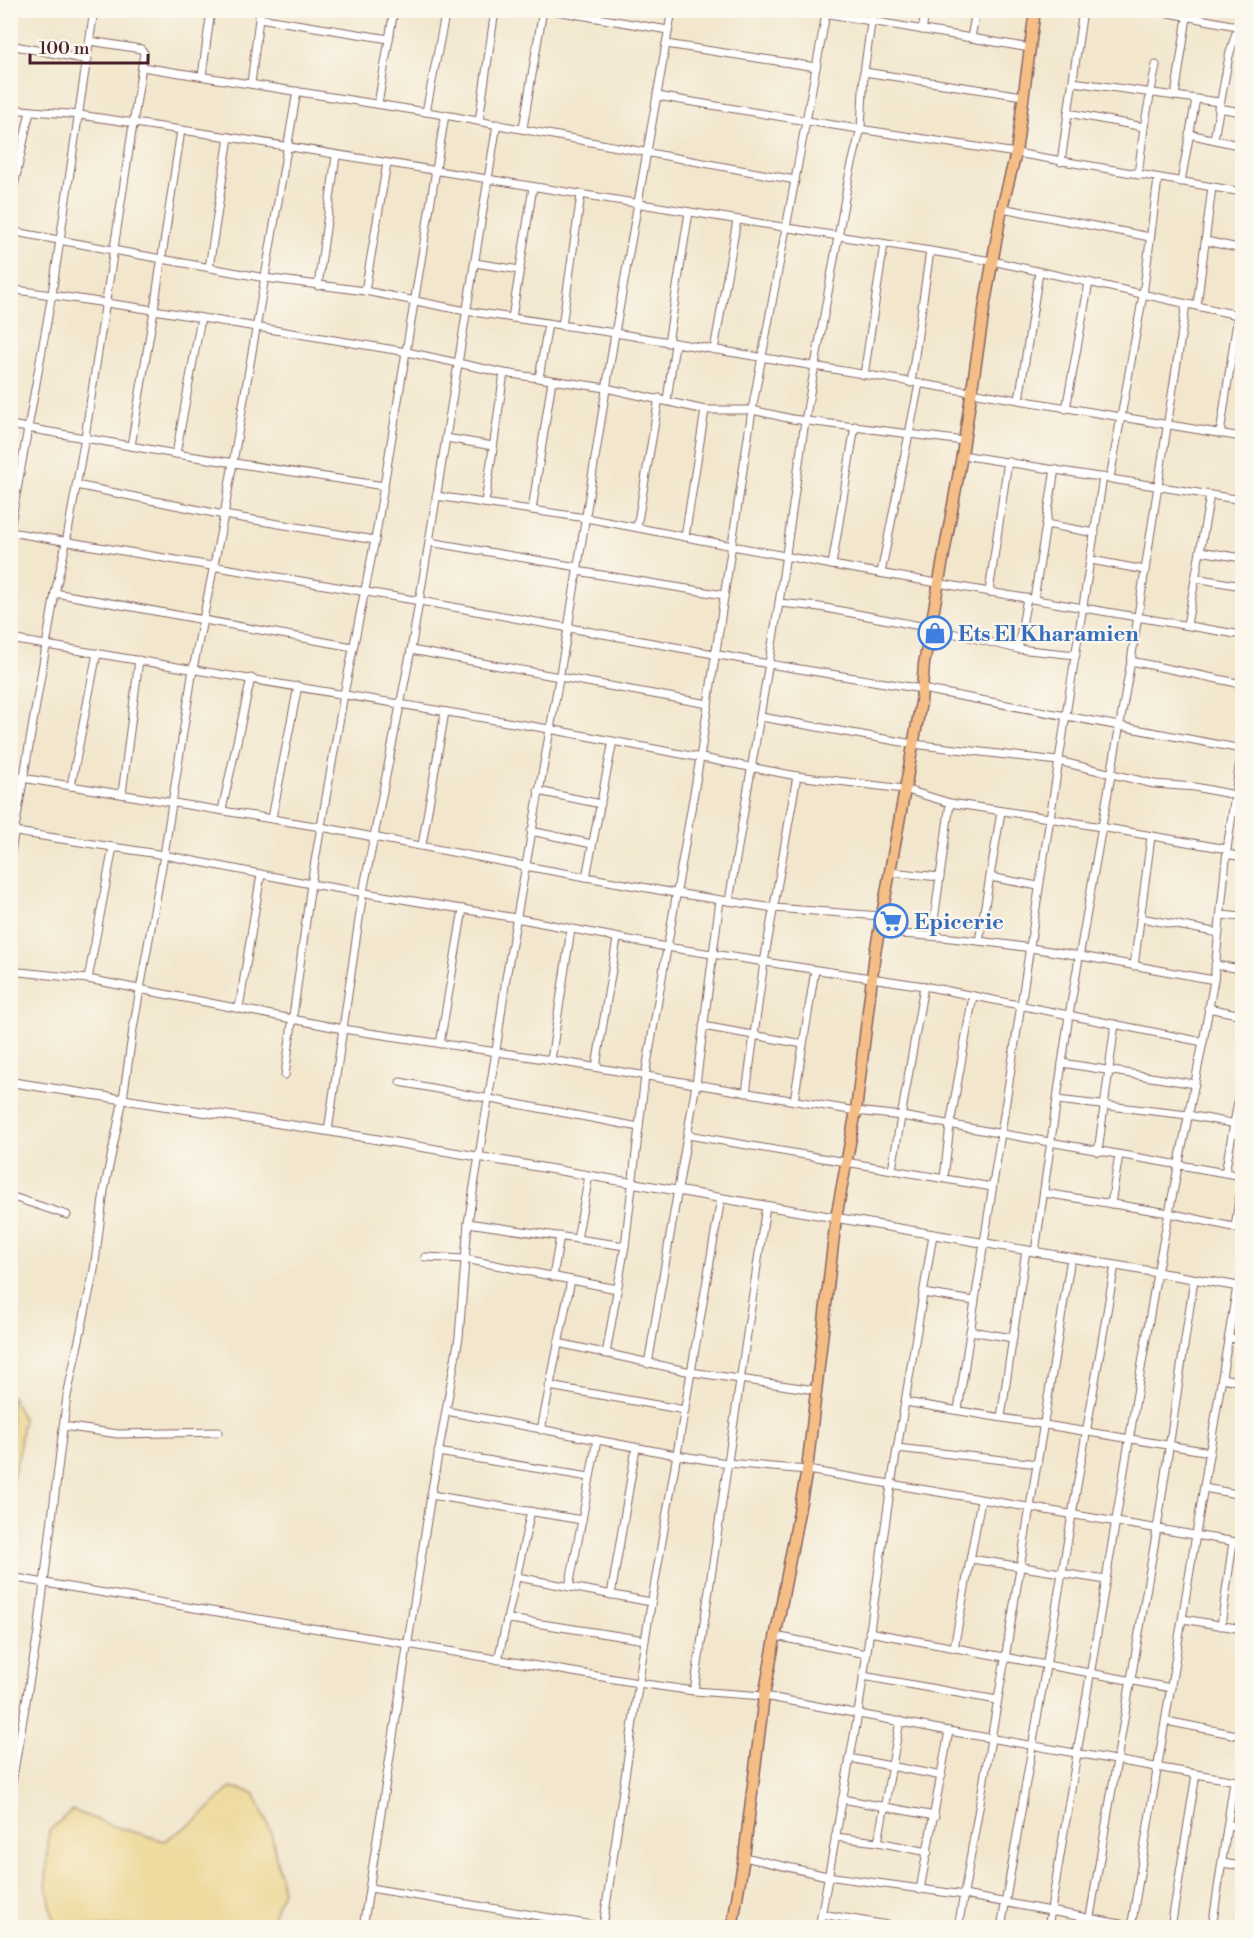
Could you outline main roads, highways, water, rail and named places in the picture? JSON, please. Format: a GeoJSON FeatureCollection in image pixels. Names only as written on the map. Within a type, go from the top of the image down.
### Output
{"type":"FeatureCollection","features":[{"type":"Feature","properties":{"kind":"main road"},"geometry":{"type":"LineString","coordinates":[[732,1928],[744,1857],[764,1696],[807,1470],[836,1218],[856,1111],[878,933],[913,744],[992,261],[1016,153],[1035,10]]}},
{"type":"Feature","properties":{"kind":"place","name":"Ets El Kharamien"},"geometry":{"type":"Point","coordinates":[935,633]}},
{"type":"Feature","properties":{"kind":"place","name":"Epicerie"},"geometry":{"type":"Point","coordinates":[891,921]}}]}
